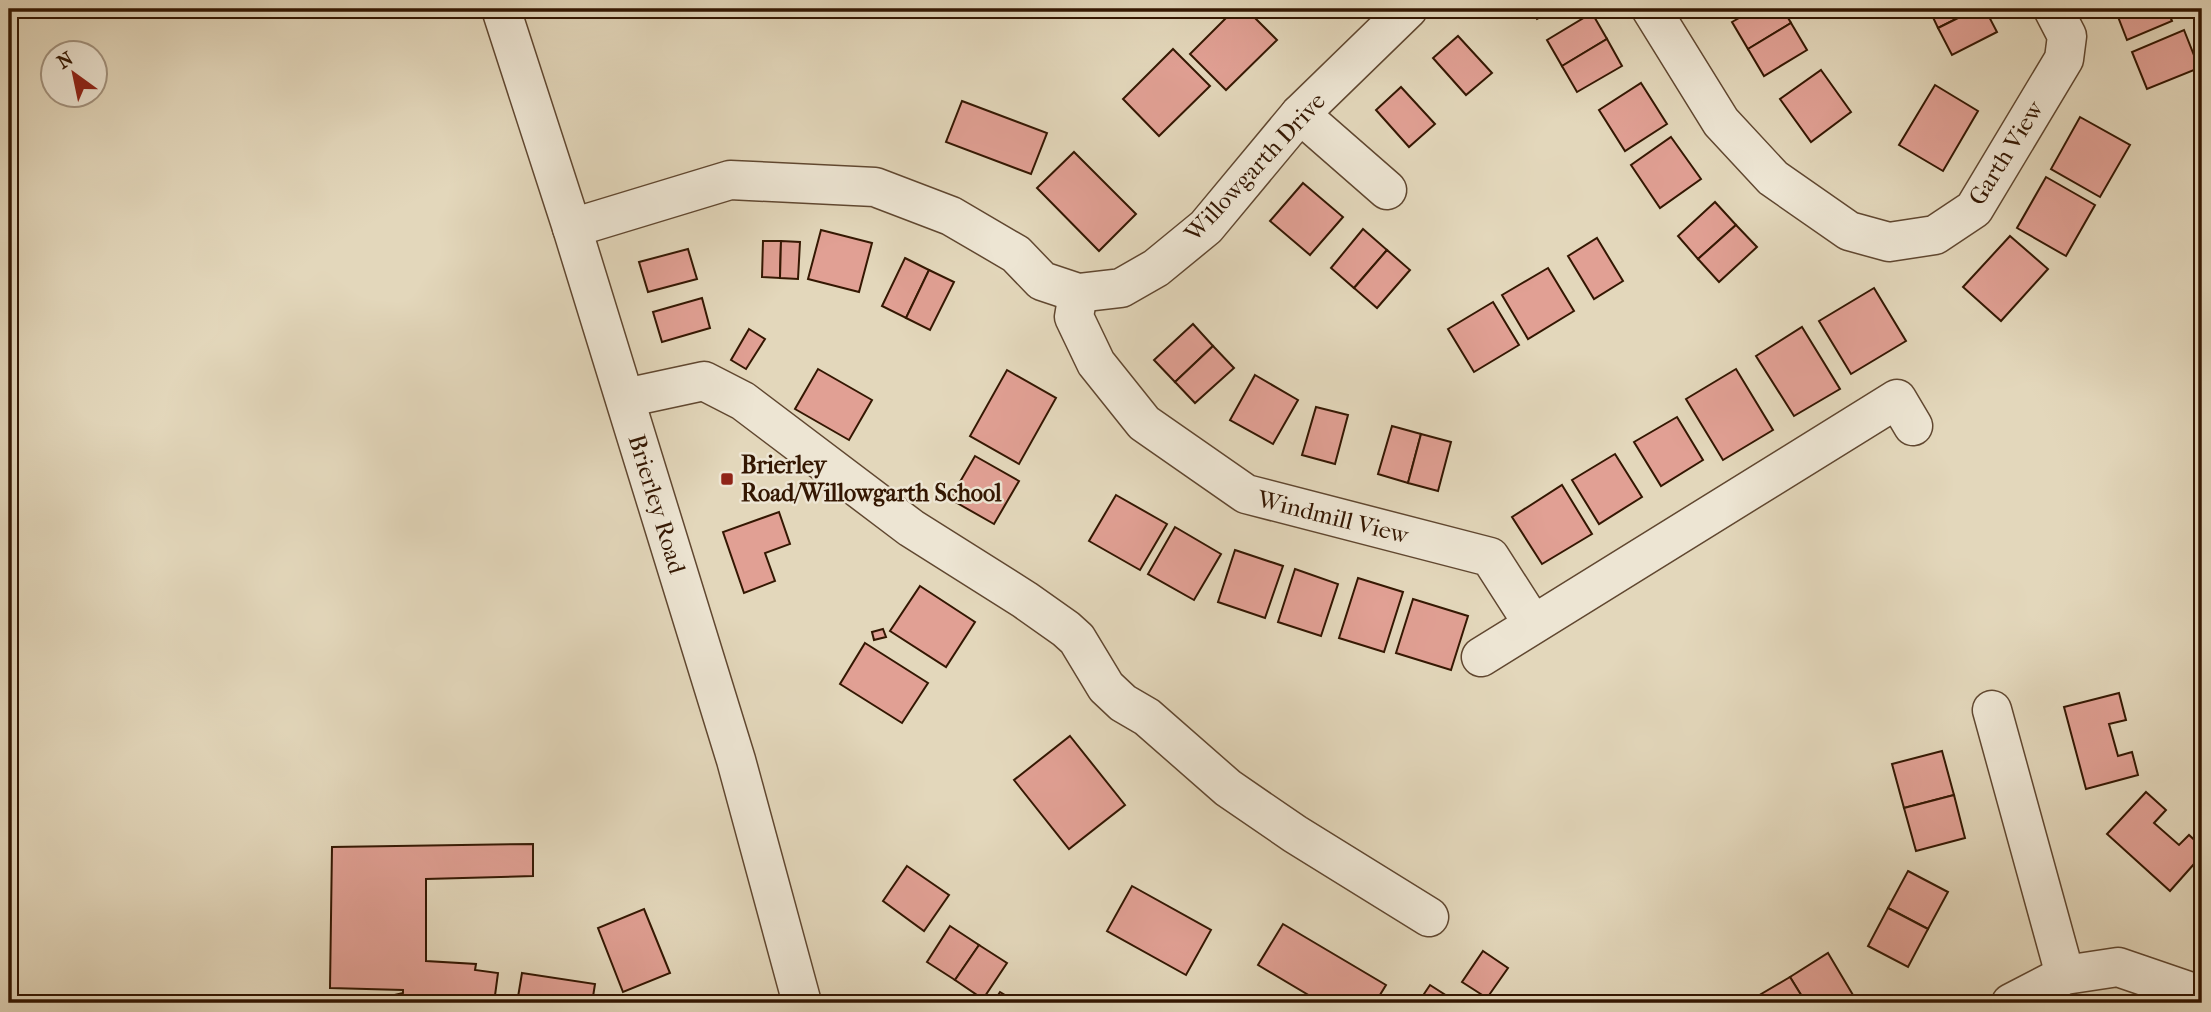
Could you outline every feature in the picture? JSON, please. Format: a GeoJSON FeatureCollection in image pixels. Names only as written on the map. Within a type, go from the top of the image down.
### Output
{"type":"FeatureCollection","features":[{"type":"Feature","properties":{"kind":"street","name":"Brierley Road"},"geometry":{"type":"LineString","coordinates":[[500,9],[572,228],[737,760],[802,1003]]}},
{"type":"Feature","properties":{"kind":"street","name":"Willowgarth Drive"},"geometry":{"type":"LineString","coordinates":[[572,228],[730,180],[875,187],[951,216],[1016,254],[1042,281],[1078,293],[1121,288],[1156,268],[1206,227],[1300,114],[1408,9]]}},
{"type":"Feature","properties":{"kind":"street","name":"Garth View"},"geometry":{"type":"LineString","coordinates":[[1651,9],[1721,122],[1773,178],[1849,231],[1889,242],[1935,235],[1974,209],[2064,60],[2067,36],[2053,9]]}},
{"type":"Feature","properties":{"kind":"street"},"geometry":{"type":"LineString","coordinates":[[1300,114],[1387,190]]}},
{"type":"Feature","properties":{"kind":"street","name":"Windmill View"},"geometry":{"type":"LineString","coordinates":[[1078,293],[1074,317],[1096,363],[1144,423],[1246,494],[1490,557],[1533,624]]}},
{"type":"Feature","properties":{"kind":"street"},"geometry":{"type":"LineString","coordinates":[[625,398],[704,381],[743,401],[911,528],[1026,600],[1066,629],[1077,639],[1106,687],[1123,703],[1147,717],[1228,788],[1295,834],[1429,917]]}},
{"type":"Feature","properties":{"kind":"street"},"geometry":{"type":"LineString","coordinates":[[1482,657],[1898,399],[1913,426]]}},
{"type":"Feature","properties":{"kind":"street"},"geometry":{"type":"LineString","coordinates":[[1992,710],[2065,975]]}},
{"type":"Feature","properties":{"kind":"street"},"geometry":{"type":"LineString","coordinates":[[2011,1003],[2065,975],[2118,967],[2192,992],[2202,1001]]}},
{"type":"Feature","properties":{"kind":"building"},"geometry":{"type":"Polygon","coordinates":[[[1235,9],[1246,9],[1277,40],[1226,90],[1190,54],[1235,9]]]}},
{"type":"Feature","properties":{"kind":"building"},"geometry":{"type":"Polygon","coordinates":[[[1531,9],[1555,9],[1537,19],[1531,9]]]}},
{"type":"Feature","properties":{"kind":"building"},"geometry":{"type":"Polygon","coordinates":[[[1755,9],[1783,9],[1791,23],[1748,49],[1732,22],[1755,9]]]}},
{"type":"Feature","properties":{"kind":"building"},"geometry":{"type":"Polygon","coordinates":[[[1929,9],[1976,9],[1938,28],[1929,9]]]}},
{"type":"Feature","properties":{"kind":"building"},"geometry":{"type":"Polygon","coordinates":[[[1976,9],[1985,9],[1997,32],[1952,55],[1938,28],[1976,9]]]}},
{"type":"Feature","properties":{"kind":"building"},"geometry":{"type":"Polygon","coordinates":[[[2115,9],[2167,9],[2172,21],[2127,40],[2115,9]]]}},
{"type":"Feature","properties":{"kind":"building"},"geometry":{"type":"Polygon","coordinates":[[[1592,13],[1607,39],[1562,66],[1547,40],[1592,13]]]}},
{"type":"Feature","properties":{"kind":"building"},"geometry":{"type":"Polygon","coordinates":[[[1791,23],[1807,50],[1764,76],[1748,49],[1791,23]]]}},
{"type":"Feature","properties":{"kind":"building"},"geometry":{"type":"Polygon","coordinates":[[[2184,30],[2199,68],[2147,89],[2132,52],[2184,30]]]}},
{"type":"Feature","properties":{"kind":"building"},"geometry":{"type":"Polygon","coordinates":[[[1458,36],[1492,73],[1466,95],[1433,58],[1458,36]]]}},
{"type":"Feature","properties":{"kind":"building"},"geometry":{"type":"Polygon","coordinates":[[[1607,39],[1622,66],[1577,92],[1562,66],[1607,39]]]}},
{"type":"Feature","properties":{"kind":"building"},"geometry":{"type":"Polygon","coordinates":[[[1173,49],[1210,86],[1159,136],[1123,99],[1173,49]]]}},
{"type":"Feature","properties":{"kind":"building"},"geometry":{"type":"Polygon","coordinates":[[[1821,70],[1851,112],[1811,142],[1780,99],[1821,70]]]}},
{"type":"Feature","properties":{"kind":"building"},"geometry":{"type":"Polygon","coordinates":[[[1641,83],[1667,124],[1625,151],[1599,110],[1641,83]]]}},
{"type":"Feature","properties":{"kind":"building"},"geometry":{"type":"Polygon","coordinates":[[[1935,85],[1978,111],[1943,171],[1899,145],[1935,85]]]}},
{"type":"Feature","properties":{"kind":"building"},"geometry":{"type":"Polygon","coordinates":[[[1401,87],[1435,124],[1409,147],[1376,110],[1401,87]]]}},
{"type":"Feature","properties":{"kind":"building"},"geometry":{"type":"Polygon","coordinates":[[[962,101],[1047,133],[1031,174],[946,142],[962,101]]]}},
{"type":"Feature","properties":{"kind":"building"},"geometry":{"type":"Polygon","coordinates":[[[2080,117],[2130,145],[2100,197],[2051,169],[2080,117]]]}},
{"type":"Feature","properties":{"kind":"building"},"geometry":{"type":"Polygon","coordinates":[[[1671,137],[1701,179],[1660,208],[1631,165],[1671,137]]]}},
{"type":"Feature","properties":{"kind":"building"},"geometry":{"type":"Polygon","coordinates":[[[1074,152],[1136,214],[1099,251],[1037,188],[1074,152]]]}},
{"type":"Feature","properties":{"kind":"building"},"geometry":{"type":"Polygon","coordinates":[[[2046,177],[2095,205],[2066,256],[2017,228],[2046,177]]]}},
{"type":"Feature","properties":{"kind":"building"},"geometry":{"type":"Polygon","coordinates":[[[1303,183],[1343,217],[1310,255],[1270,221],[1303,183]]]}},
{"type":"Feature","properties":{"kind":"building"},"geometry":{"type":"Polygon","coordinates":[[[1715,202],[1736,225],[1698,259],[1678,236],[1715,202]]]}},
{"type":"Feature","properties":{"kind":"building"},"geometry":{"type":"Polygon","coordinates":[[[1736,225],[1757,247],[1719,282],[1698,259],[1736,225]]]}},
{"type":"Feature","properties":{"kind":"building"},"geometry":{"type":"Polygon","coordinates":[[[1363,229],[1387,250],[1354,288],[1331,268],[1363,229]]]}},
{"type":"Feature","properties":{"kind":"building"},"geometry":{"type":"Polygon","coordinates":[[[821,230],[872,243],[859,292],[808,279],[821,230]]]}},
{"type":"Feature","properties":{"kind":"building"},"geometry":{"type":"Polygon","coordinates":[[[2010,236],[2048,269],[2001,321],[1963,287],[2010,236]]]}},
{"type":"Feature","properties":{"kind":"building"},"geometry":{"type":"Polygon","coordinates":[[[1597,238],[1623,281],[1594,299],[1568,256],[1597,238]]]}},
{"type":"Feature","properties":{"kind":"building"},"geometry":{"type":"Polygon","coordinates":[[[763,241],[781,241],[780,278],[762,277],[763,241]]]}},
{"type":"Feature","properties":{"kind":"building"},"geometry":{"type":"Polygon","coordinates":[[[781,241],[800,242],[798,279],[780,278],[781,241]]]}},
{"type":"Feature","properties":{"kind":"building"},"geometry":{"type":"Polygon","coordinates":[[[688,249],[697,279],[648,292],[639,262],[688,249]]]}},
{"type":"Feature","properties":{"kind":"building"},"geometry":{"type":"Polygon","coordinates":[[[1387,250],[1410,270],[1377,308],[1354,288],[1387,250]]]}},
{"type":"Feature","properties":{"kind":"building"},"geometry":{"type":"Polygon","coordinates":[[[905,258],[929,270],[906,318],[882,306],[905,258]]]}},
{"type":"Feature","properties":{"kind":"building"},"geometry":{"type":"Polygon","coordinates":[[[1548,268],[1574,311],[1528,339],[1502,295],[1548,268]]]}},
{"type":"Feature","properties":{"kind":"building"},"geometry":{"type":"Polygon","coordinates":[[[929,270],[954,282],[930,330],[906,318],[929,270]]]}},
{"type":"Feature","properties":{"kind":"building"},"geometry":{"type":"Polygon","coordinates":[[[1874,288],[1906,341],[1851,374],[1819,321],[1874,288]]]}},
{"type":"Feature","properties":{"kind":"building"},"geometry":{"type":"Polygon","coordinates":[[[702,298],[710,328],[662,342],[653,312],[702,298]]]}},
{"type":"Feature","properties":{"kind":"building"},"geometry":{"type":"Polygon","coordinates":[[[1493,302],[1519,345],[1474,372],[1448,329],[1493,302]]]}},
{"type":"Feature","properties":{"kind":"building"},"geometry":{"type":"Polygon","coordinates":[[[1193,324],[1213,346],[1175,382],[1154,360],[1193,324]]]}},
{"type":"Feature","properties":{"kind":"building"},"geometry":{"type":"Polygon","coordinates":[[[1802,327],[1840,389],[1794,416],[1756,356],[1802,327]]]}},
{"type":"Feature","properties":{"kind":"building"},"geometry":{"type":"Polygon","coordinates":[[[749,329],[765,339],[746,369],[731,360],[749,329]]]}},
{"type":"Feature","properties":{"kind":"building"},"geometry":{"type":"Polygon","coordinates":[[[1213,346],[1234,368],[1195,403],[1175,382],[1213,346]]]}},
{"type":"Feature","properties":{"kind":"building"},"geometry":{"type":"Polygon","coordinates":[[[818,369],[872,400],[849,440],[795,409],[818,369]]]}},
{"type":"Feature","properties":{"kind":"building"},"geometry":{"type":"Polygon","coordinates":[[[1736,369],[1773,430],[1723,460],[1686,399],[1736,369]]]}},
{"type":"Feature","properties":{"kind":"building"},"geometry":{"type":"Polygon","coordinates":[[[1007,370],[1056,398],[1019,464],[970,436],[1007,370]]]}},
{"type":"Feature","properties":{"kind":"building"},"geometry":{"type":"Polygon","coordinates":[[[1255,375],[1298,400],[1273,444],[1230,420],[1255,375]]]}},
{"type":"Feature","properties":{"kind":"building"},"geometry":{"type":"Polygon","coordinates":[[[1316,407],[1348,415],[1335,464],[1302,455],[1316,407]]]}},
{"type":"Feature","properties":{"kind":"building"},"geometry":{"type":"Polygon","coordinates":[[[1677,417],[1703,460],[1661,486],[1634,442],[1677,417]]]}},
{"type":"Feature","properties":{"kind":"building"},"geometry":{"type":"Polygon","coordinates":[[[1392,426],[1421,434],[1408,483],[1378,474],[1392,426]]]}},
{"type":"Feature","properties":{"kind":"building"},"geometry":{"type":"Polygon","coordinates":[[[1421,434],[1451,442],[1438,491],[1408,483],[1421,434]]]}},
{"type":"Feature","properties":{"kind":"building"},"geometry":{"type":"Polygon","coordinates":[[[1615,454],[1642,497],[1599,524],[1572,480],[1615,454]]]}},
{"type":"Feature","properties":{"kind":"building"},"geometry":{"type":"Polygon","coordinates":[[[975,456],[1019,481],[994,524],[950,499],[975,456]]]}},
{"type":"Feature","properties":{"kind":"building"},"geometry":{"type":"Polygon","coordinates":[[[1562,485],[1592,534],[1542,564],[1512,517],[1562,485]]]}},
{"type":"Feature","properties":{"kind":"building"},"geometry":{"type":"Polygon","coordinates":[[[1116,495],[1167,524],[1140,570],[1089,541],[1116,495]]]}},
{"type":"Feature","properties":{"kind":"building"},"geometry":{"type":"Polygon","coordinates":[[[779,512],[790,544],[765,553],[775,581],[744,593],[723,532],[779,512]]]}},
{"type":"Feature","properties":{"kind":"building"},"geometry":{"type":"Polygon","coordinates":[[[1175,527],[1221,554],[1194,600],[1148,574],[1175,527]]]}},
{"type":"Feature","properties":{"kind":"building"},"geometry":{"type":"Polygon","coordinates":[[[1235,550],[1283,566],[1265,618],[1218,602],[1235,550]]]}},
{"type":"Feature","properties":{"kind":"building"},"geometry":{"type":"Polygon","coordinates":[[[1295,569],[1338,584],[1321,636],[1278,622],[1295,569]]]}},
{"type":"Feature","properties":{"kind":"building"},"geometry":{"type":"Polygon","coordinates":[[[1358,578],[1403,592],[1384,652],[1339,638],[1358,578]]]}},
{"type":"Feature","properties":{"kind":"building"},"geometry":{"type":"Polygon","coordinates":[[[920,586],[975,622],[946,667],[890,631],[920,586]]]}},
{"type":"Feature","properties":{"kind":"building"},"geometry":{"type":"Polygon","coordinates":[[[1413,599],[1468,616],[1451,670],[1396,653],[1413,599]]]}},
{"type":"Feature","properties":{"kind":"building"},"geometry":{"type":"Polygon","coordinates":[[[883,629],[886,637],[874,640],[872,632],[883,629]]]}},
{"type":"Feature","properties":{"kind":"building"},"geometry":{"type":"Polygon","coordinates":[[[865,643],[928,683],[902,723],[840,684],[865,643]]]}},
{"type":"Feature","properties":{"kind":"building"},"geometry":{"type":"Polygon","coordinates":[[[2119,693],[2126,720],[2109,724],[2118,756],[2132,752],[2138,775],[2086,789],[2064,707],[2119,693]]]}},
{"type":"Feature","properties":{"kind":"building"},"geometry":{"type":"Polygon","coordinates":[[[1070,736],[1125,805],[1069,849],[1014,780],[1070,736]]]}},
{"type":"Feature","properties":{"kind":"building"},"geometry":{"type":"Polygon","coordinates":[[[1942,751],[1954,795],[1904,808],[1892,764],[1942,751]]]}},
{"type":"Feature","properties":{"kind":"building"},"geometry":{"type":"Polygon","coordinates":[[[2146,792],[2166,810],[2154,823],[2179,845],[2189,835],[2202,847],[2202,855],[2170,891],[2107,834],[2146,792]]]}},
{"type":"Feature","properties":{"kind":"building"},"geometry":{"type":"Polygon","coordinates":[[[1954,795],[1965,838],[1916,851],[1904,808],[1954,795]]]}},
{"type":"Feature","properties":{"kind":"building"},"geometry":{"type":"Polygon","coordinates":[[[533,844],[533,876],[426,879],[426,961],[476,964],[475,970],[498,973],[494,1003],[361,1003],[403,993],[403,990],[330,988],[332,847],[533,844]]]}},
{"type":"Feature","properties":{"kind":"building"},"geometry":{"type":"Polygon","coordinates":[[[907,866],[949,895],[924,931],[883,901],[907,866]]]}},
{"type":"Feature","properties":{"kind":"building"},"geometry":{"type":"Polygon","coordinates":[[[1908,871],[1948,892],[1928,929],[1888,908],[1908,871]]]}},
{"type":"Feature","properties":{"kind":"building"},"geometry":{"type":"Polygon","coordinates":[[[1132,886],[1211,930],[1186,975],[1107,931],[1132,886]]]}},
{"type":"Feature","properties":{"kind":"building"},"geometry":{"type":"Polygon","coordinates":[[[1888,908],[1928,929],[1908,967],[1868,946],[1888,908]]]}},
{"type":"Feature","properties":{"kind":"building"},"geometry":{"type":"Polygon","coordinates":[[[644,909],[670,973],[623,992],[598,928],[644,909]]]}},
{"type":"Feature","properties":{"kind":"building"},"geometry":{"type":"Polygon","coordinates":[[[1283,924],[1386,985],[1375,1003],[1322,1003],[1258,965],[1283,924]]]}},
{"type":"Feature","properties":{"kind":"building"},"geometry":{"type":"Polygon","coordinates":[[[950,926],[979,945],[955,980],[927,962],[950,926]]]}},
{"type":"Feature","properties":{"kind":"building"},"geometry":{"type":"Polygon","coordinates":[[[979,945],[1007,963],[983,999],[955,980],[979,945]]]}},
{"type":"Feature","properties":{"kind":"building"},"geometry":{"type":"Polygon","coordinates":[[[1483,951],[1508,968],[1487,998],[1462,982],[1483,951]]]}},
{"type":"Feature","properties":{"kind":"building"},"geometry":{"type":"Polygon","coordinates":[[[1828,953],[1856,1000],[1850,1003],[1806,1003],[1790,977],[1828,953]]]}},
{"type":"Feature","properties":{"kind":"building"},"geometry":{"type":"Polygon","coordinates":[[[522,973],[595,984],[592,1003],[517,1003],[522,973]]]}},
{"type":"Feature","properties":{"kind":"building"},"geometry":{"type":"Polygon","coordinates":[[[1790,977],[1806,1003],[1753,1003],[1751,1000],[1790,977]]]}},
{"type":"Feature","properties":{"kind":"building"},"geometry":{"type":"Polygon","coordinates":[[[1430,985],[1458,1003],[1418,1003],[1430,985]]]}},
{"type":"Feature","properties":{"kind":"building"},"geometry":{"type":"Polygon","coordinates":[[[1000,992],[1018,1003],[993,1003],[1000,992]]]}},
{"type":"Feature","properties":{"kind":"place","name":"Brierley Road/Willowgarth School"},"geometry":{"type":"Point","coordinates":[727,479]}}]}
